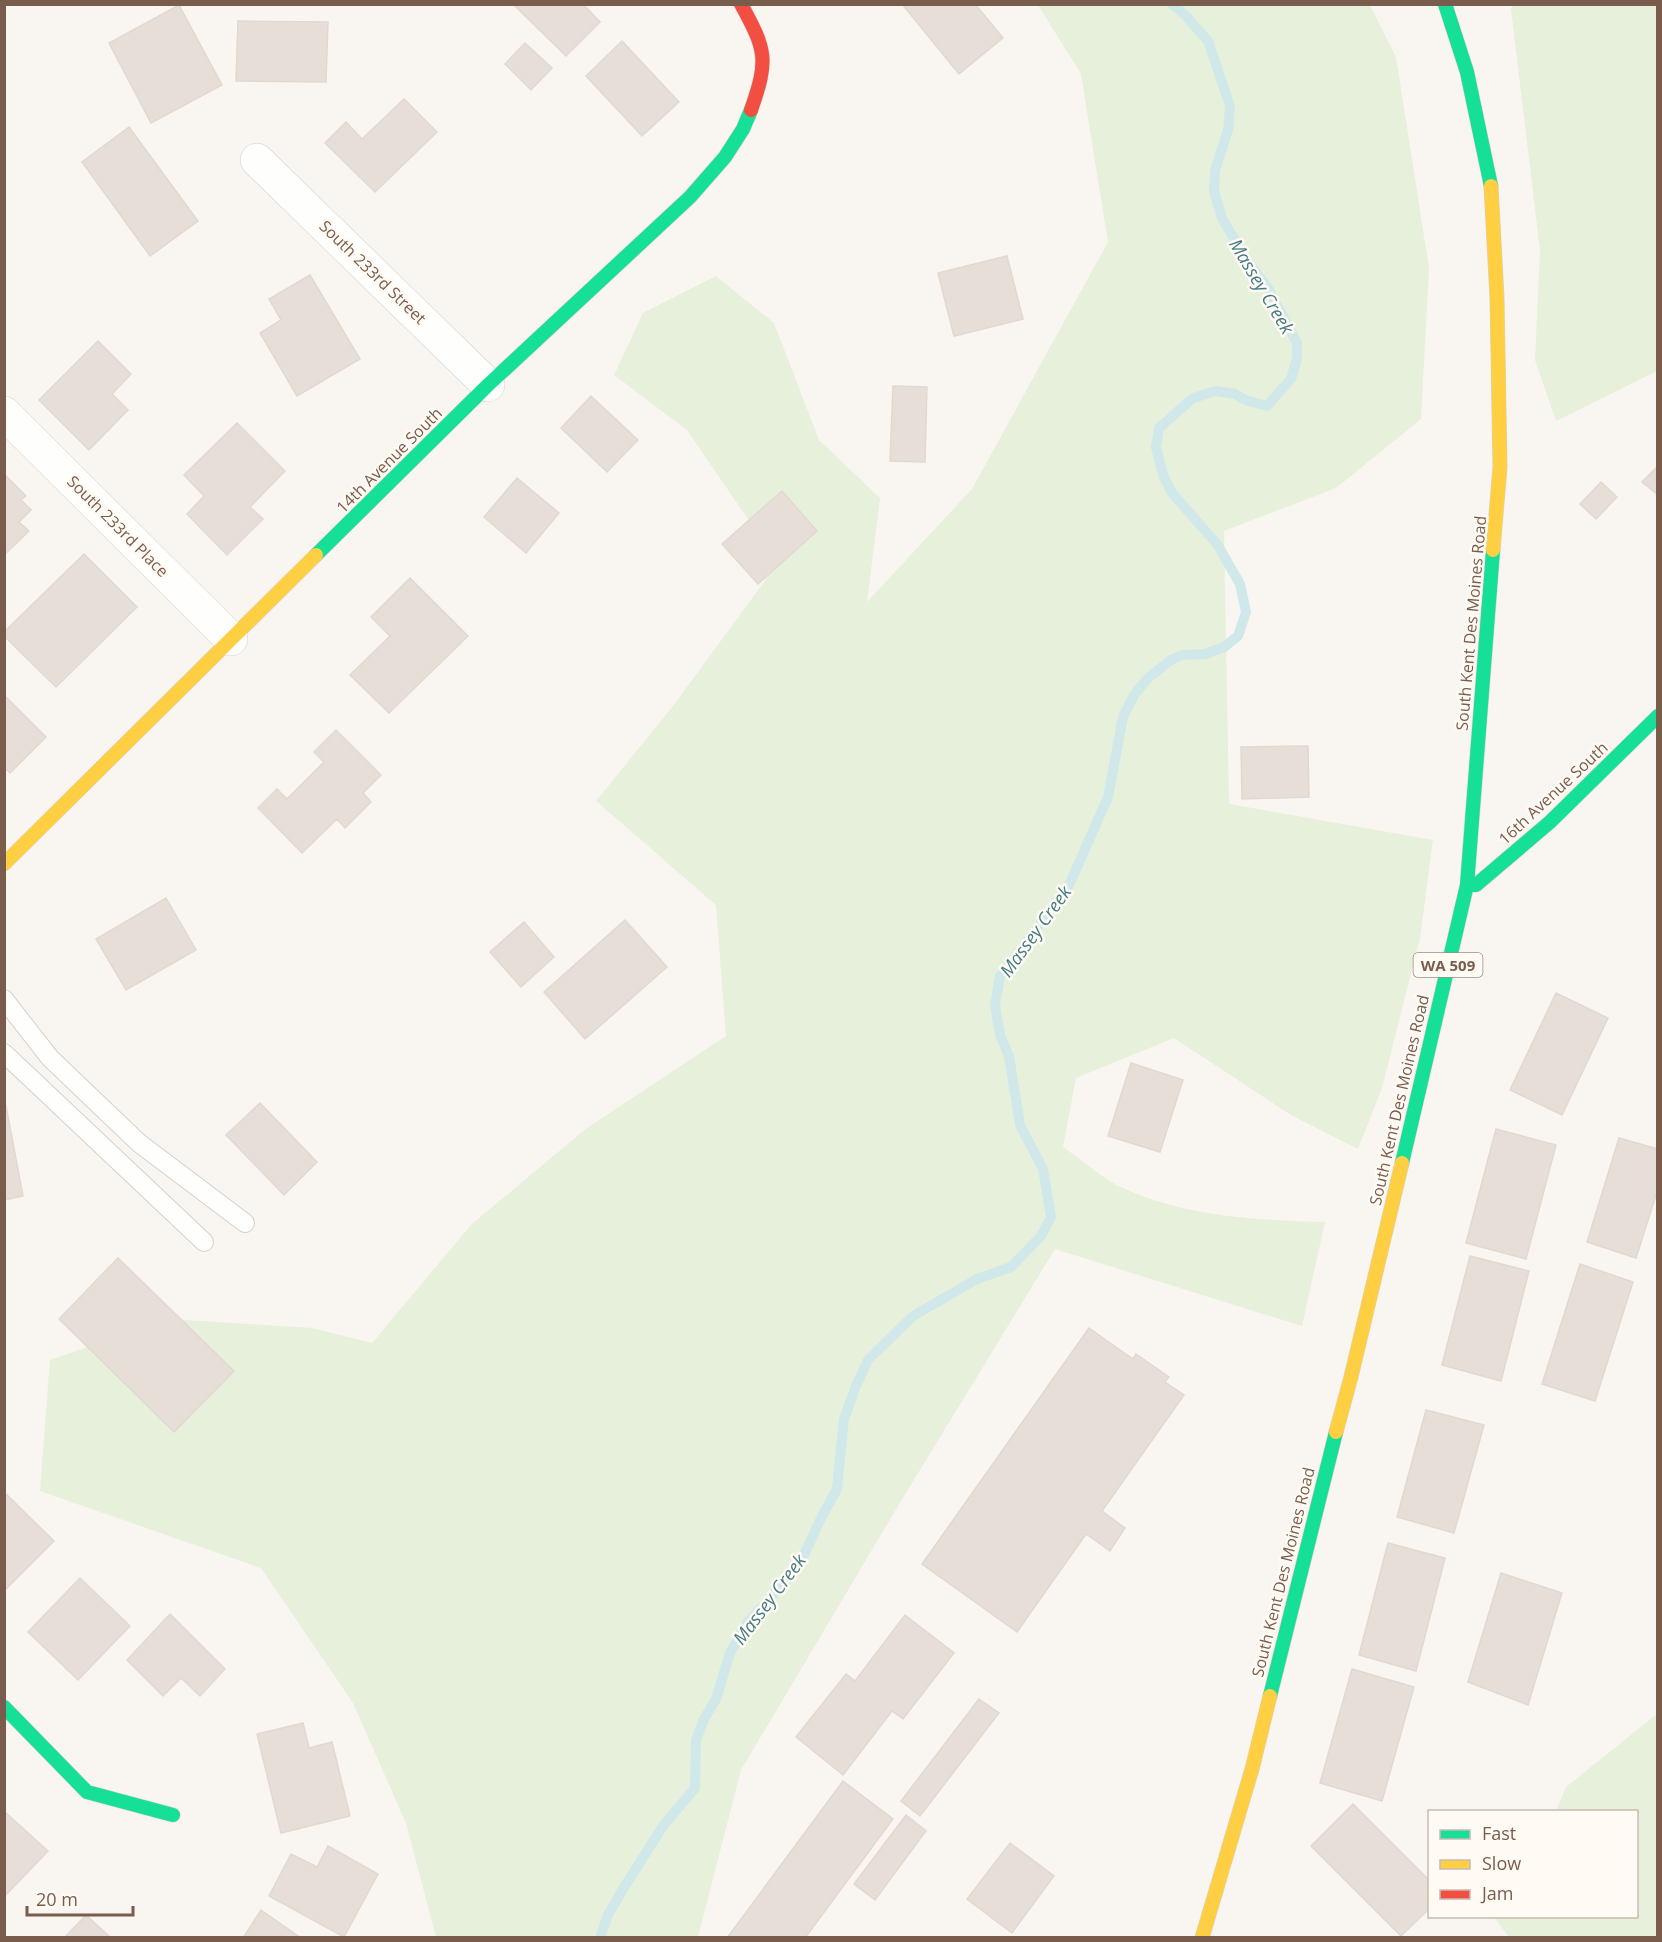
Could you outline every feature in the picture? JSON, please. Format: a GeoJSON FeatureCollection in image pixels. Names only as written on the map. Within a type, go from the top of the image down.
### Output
{"type":"FeatureCollection","features":[{"type":"Feature","properties":{"kind":"main road","name":"14th Avenue South"},"geometry":{"type":"LineString","coordinates":[[9,850],[231,639],[488,385],[690,197],[716,169],[739,139],[756,100],[764,60],[756,33],[741,4]]}},
{"type":"Feature","properties":{"kind":"main road","name":"South Kent Des Moines Road"},"geometry":{"type":"LineString","coordinates":[[1202,1938],[1252,1769],[1326,1468],[1351,1377],[1467,885],[1500,467],[1497,298],[1491,184],[1467,72],[1445,4]]}},
{"type":"Feature","properties":{"kind":"main road","name":"16th Avenue South"},"geometry":{"type":"LineString","coordinates":[[1467,885],[1476,885],[1550,822],[1658,716]]}},
{"type":"Feature","properties":{"kind":"main road"},"geometry":{"type":"LineString","coordinates":[[4,1707],[87,1792],[173,1815]]}},
{"type":"Feature","properties":{"kind":"main road"},"geometry":{"type":"LineString","coordinates":[[1194,1922],[1210,1906]]}},
{"type":"Feature","properties":{"kind":"street","name":"South 233rd Street"},"geometry":{"type":"LineString","coordinates":[[257,160],[488,385]]}},
{"type":"Feature","properties":{"kind":"street","name":"South 233rd Place"},"geometry":{"type":"LineString","coordinates":[[4,413],[231,639]]}},
{"type":"Feature","properties":{"kind":"lane"},"geometry":{"type":"LineString","coordinates":[[4,999],[51,1058],[139,1143],[245,1223]]}},
{"type":"Feature","properties":{"kind":"lane"},"geometry":{"type":"LineString","coordinates":[[4,1053],[204,1242]]}},
{"type":"Feature","properties":{"kind":"green space"},"geometry":{"type":"Polygon","coordinates":[[[1038,5],[1370,5],[1396,57],[1429,268],[1421,419],[1336,488],[1224,531],[1229,804],[1433,840],[1420,938],[1382,1088],[1358,1149],[1291,1115],[1174,1038],[1076,1078],[1063,1147],[1100,1175],[1147,1198],[1197,1211],[1248,1218],[1325,1222],[1302,1326],[1055,1249],[901,1501],[741,1770],[698,1937],[436,1937],[406,1823],[353,1703],[261,1568],[40,1491],[50,1360],[169,1319],[312,1328],[372,1343],[472,1224],[587,1128],[726,1036],[716,905],[596,801],[673,706],[778,563],[687,430],[614,375],[643,313],[716,276],[774,323],[819,440],[880,498],[867,602],[972,489],[1108,242],[1081,74],[1038,5]]]}},
{"type":"Feature","properties":{"kind":"green space"},"geometry":{"type":"Polygon","coordinates":[[[1513,5],[1657,5],[1657,371],[1556,421],[1535,360],[1540,250],[1511,9],[1513,5]]]}},
{"type":"Feature","properties":{"kind":"green space"},"geometry":{"type":"Polygon","coordinates":[[[1657,1714],[1657,1937],[1509,1937],[1495,1918],[1638,1918],[1638,1810],[1556,1810],[1566,1787],[1657,1714]]]}},
{"type":"Feature","properties":{"kind":"building"},"geometry":{"type":"Polygon","coordinates":[[[513,4],[583,4],[600,22],[566,56],[513,4]]]}},
{"type":"Feature","properties":{"kind":"building"},"geometry":{"type":"Polygon","coordinates":[[[902,4],[975,4],[1003,38],[959,74],[902,4]]]}},
{"type":"Feature","properties":{"kind":"building"},"geometry":{"type":"Polygon","coordinates":[[[179,5],[222,85],[151,123],[109,43],[179,5]]]}},
{"type":"Feature","properties":{"kind":"building"},"geometry":{"type":"Polygon","coordinates":[[[238,21],[328,22],[326,82],[236,81],[238,21]]]}},
{"type":"Feature","properties":{"kind":"building"},"geometry":{"type":"Polygon","coordinates":[[[622,41],[679,102],[642,136],[586,76],[622,41]]]}},
{"type":"Feature","properties":{"kind":"building"},"geometry":{"type":"Polygon","coordinates":[[[525,43],[552,68],[531,90],[505,64],[525,43]]]}},
{"type":"Feature","properties":{"kind":"building"},"geometry":{"type":"Polygon","coordinates":[[[404,99],[437,132],[375,192],[325,143],[346,122],[362,139],[404,99]]]}},
{"type":"Feature","properties":{"kind":"building"},"geometry":{"type":"Polygon","coordinates":[[[129,127],[198,221],[150,256],[82,162],[129,127]]]}},
{"type":"Feature","properties":{"kind":"building"},"geometry":{"type":"Polygon","coordinates":[[[1007,256],[1023,319],[954,336],[938,273],[1007,256]]]}},
{"type":"Feature","properties":{"kind":"building"},"geometry":{"type":"Polygon","coordinates":[[[310,275],[360,359],[297,396],[260,333],[281,320],[269,299],[310,275]]]}},
{"type":"Feature","properties":{"kind":"building"},"geometry":{"type":"Polygon","coordinates":[[[98,341],[131,374],[112,394],[128,410],[89,450],[39,400],[98,341]]]}},
{"type":"Feature","properties":{"kind":"building"},"geometry":{"type":"Polygon","coordinates":[[[893,386],[927,387],[925,462],[890,461],[893,386]]]}},
{"type":"Feature","properties":{"kind":"building"},"geometry":{"type":"Polygon","coordinates":[[[591,396],[638,440],[607,472],[561,428],[591,396]]]}},
{"type":"Feature","properties":{"kind":"building"},"geometry":{"type":"Polygon","coordinates":[[[237,423],[285,471],[250,507],[263,519],[227,555],[187,514],[204,496],[184,475],[237,423]]]}},
{"type":"Feature","properties":{"kind":"building"},"geometry":{"type":"Polygon","coordinates":[[[1658,466],[1658,495],[1642,482],[1658,466]]]}},
{"type":"Feature","properties":{"kind":"building"},"geometry":{"type":"Polygon","coordinates":[[[4,474],[26,496],[21,500],[31,510],[19,522],[29,531],[4,555],[4,474]]]}},
{"type":"Feature","properties":{"kind":"building"},"geometry":{"type":"Polygon","coordinates":[[[517,478],[559,513],[526,553],[484,517],[517,478]]]}},
{"type":"Feature","properties":{"kind":"building"},"geometry":{"type":"Polygon","coordinates":[[[1601,482],[1617,497],[1596,519],[1580,504],[1601,482]]]}},
{"type":"Feature","properties":{"kind":"building"},"geometry":{"type":"Polygon","coordinates":[[[782,491],[817,531],[758,584],[722,544],[782,491]]]}},
{"type":"Feature","properties":{"kind":"building"},"geometry":{"type":"Polygon","coordinates":[[[84,554],[137,607],[56,687],[4,636],[4,632],[84,554]]]}},
{"type":"Feature","properties":{"kind":"building"},"geometry":{"type":"Polygon","coordinates":[[[410,578],[468,636],[389,713],[350,675],[390,636],[371,617],[410,578]]]}},
{"type":"Feature","properties":{"kind":"building"},"geometry":{"type":"Polygon","coordinates":[[[4,695],[46,737],[10,773],[4,767],[4,695]]]}},
{"type":"Feature","properties":{"kind":"building"},"geometry":{"type":"Polygon","coordinates":[[[336,730],[381,775],[363,793],[371,802],[345,828],[337,819],[302,853],[258,808],[277,789],[287,799],[324,762],[314,752],[336,730]]]}},
{"type":"Feature","properties":{"kind":"building"},"geometry":{"type":"Polygon","coordinates":[[[1308,746],[1309,797],[1242,799],[1241,747],[1308,746]]]}},
{"type":"Feature","properties":{"kind":"building"},"geometry":{"type":"Polygon","coordinates":[[[166,898],[196,950],[126,990],[96,939],[166,898]]]}},
{"type":"Feature","properties":{"kind":"building"},"geometry":{"type":"Polygon","coordinates":[[[625,920],[667,967],[585,1039],[544,992],[625,920]]]}},
{"type":"Feature","properties":{"kind":"building"},"geometry":{"type":"Polygon","coordinates":[[[524,922],[554,957],[521,987],[490,952],[524,922]]]}},
{"type":"Feature","properties":{"kind":"building"},"geometry":{"type":"Polygon","coordinates":[[[1556,993],[1608,1018],[1562,1115],[1510,1090],[1556,993]]]}},
{"type":"Feature","properties":{"kind":"building"},"geometry":{"type":"Polygon","coordinates":[[[1131,1063],[1183,1080],[1160,1152],[1108,1136],[1131,1063]]]}},
{"type":"Feature","properties":{"kind":"building"},"geometry":{"type":"Polygon","coordinates":[[[260,1103],[317,1162],[284,1195],[226,1135],[260,1103]]]}},
{"type":"Feature","properties":{"kind":"building"},"geometry":{"type":"Polygon","coordinates":[[[4,1106],[6,1106],[23,1196],[4,1200],[4,1106]]]}},
{"type":"Feature","properties":{"kind":"building"},"geometry":{"type":"Polygon","coordinates":[[[1496,1129],[1556,1145],[1526,1259],[1466,1243],[1496,1129]]]}},
{"type":"Feature","properties":{"kind":"building"},"geometry":{"type":"Polygon","coordinates":[[[1619,1138],[1658,1149],[1658,1189],[1636,1258],[1587,1242],[1619,1138]]]}},
{"type":"Feature","properties":{"kind":"building"},"geometry":{"type":"Polygon","coordinates":[[[1470,1256],[1529,1271],[1501,1381],[1442,1365],[1470,1256]]]}},
{"type":"Feature","properties":{"kind":"building"},"geometry":{"type":"Polygon","coordinates":[[[118,1258],[234,1371],[174,1432],[59,1319],[118,1258]]]}},
{"type":"Feature","properties":{"kind":"building"},"geometry":{"type":"Polygon","coordinates":[[[1580,1264],[1633,1282],[1595,1401],[1542,1384],[1580,1264]]]}},
{"type":"Feature","properties":{"kind":"building"},"geometry":{"type":"Polygon","coordinates":[[[1089,1328],[1133,1359],[1136,1354],[1169,1377],[1165,1382],[1184,1395],[1102,1511],[1125,1528],[1110,1551],[1086,1534],[1017,1632],[922,1564],[1089,1328]]]}},
{"type":"Feature","properties":{"kind":"building"},"geometry":{"type":"Polygon","coordinates":[[[1426,1410],[1484,1425],[1454,1533],[1397,1517],[1426,1410]]]}},
{"type":"Feature","properties":{"kind":"building"},"geometry":{"type":"Polygon","coordinates":[[[4,1492],[54,1541],[4,1591],[4,1492]]]}},
{"type":"Feature","properties":{"kind":"building"},"geometry":{"type":"Polygon","coordinates":[[[1388,1543],[1445,1558],[1416,1671],[1359,1655],[1388,1543]]]}},
{"type":"Feature","properties":{"kind":"building"},"geometry":{"type":"Polygon","coordinates":[[[1501,1573],[1562,1593],[1528,1705],[1468,1682],[1501,1573]]]}},
{"type":"Feature","properties":{"kind":"building"},"geometry":{"type":"Polygon","coordinates":[[[80,1578],[130,1626],[78,1680],[28,1632],[80,1578]]]}},
{"type":"Feature","properties":{"kind":"building"},"geometry":{"type":"Polygon","coordinates":[[[170,1614],[225,1669],[200,1696],[181,1678],[163,1696],[127,1660],[170,1614]]]}},
{"type":"Feature","properties":{"kind":"building"},"geometry":{"type":"Polygon","coordinates":[[[905,1615],[954,1653],[903,1719],[892,1711],[843,1775],[796,1737],[846,1674],[855,1681],[905,1615]]]}},
{"type":"Feature","properties":{"kind":"building"},"geometry":{"type":"Polygon","coordinates":[[[1352,1669],[1414,1687],[1382,1801],[1320,1783],[1352,1669]]]}},
{"type":"Feature","properties":{"kind":"building"},"geometry":{"type":"Polygon","coordinates":[[[979,1699],[999,1713],[920,1816],[901,1801],[979,1699]]]}},
{"type":"Feature","properties":{"kind":"building"},"geometry":{"type":"Polygon","coordinates":[[[303,1723],[309,1748],[332,1742],[350,1816],[281,1833],[257,1734],[303,1723]]]}},
{"type":"Feature","properties":{"kind":"building"},"geometry":{"type":"Polygon","coordinates":[[[843,1781],[893,1819],[805,1938],[727,1938],[843,1781]]]}},
{"type":"Feature","properties":{"kind":"building"},"geometry":{"type":"Polygon","coordinates":[[[1353,1804],[1428,1879],[1428,1910],[1401,1936],[1311,1846],[1353,1804]]]}},
{"type":"Feature","properties":{"kind":"building"},"geometry":{"type":"Polygon","coordinates":[[[6,1813],[48,1851],[4,1897],[4,1814],[6,1813]]]}},
{"type":"Feature","properties":{"kind":"building"},"geometry":{"type":"Polygon","coordinates":[[[906,1815],[926,1831],[875,1900],[854,1884],[906,1815]]]}},
{"type":"Feature","properties":{"kind":"building"},"geometry":{"type":"Polygon","coordinates":[[[1010,1843],[1054,1876],[1012,1933],[967,1899],[1010,1843]]]}},
{"type":"Feature","properties":{"kind":"building"},"geometry":{"type":"Polygon","coordinates":[[[328,1846],[378,1874],[344,1937],[269,1896],[291,1854],[317,1867],[328,1846]]]}},
{"type":"Feature","properties":{"kind":"building"},"geometry":{"type":"Polygon","coordinates":[[[261,1910],[301,1938],[243,1938],[261,1910]]]}},
{"type":"Feature","properties":{"kind":"building"},"geometry":{"type":"Polygon","coordinates":[[[86,1915],[111,1938],[64,1938],[86,1915]]]}},
{"type":"Feature","properties":{"kind":"waterway","name":"Massey Creek"},"geometry":{"type":"LineString","coordinates":[[600,1938],[608,1915],[623,1889],[663,1826],[695,1788],[696,1740],[704,1719],[716,1699],[730,1653],[747,1623],[798,1568],[837,1489],[844,1419],[868,1360],[913,1316],[977,1279],[1011,1267],[1041,1236],[1051,1217],[1043,1169],[1020,1125],[1009,1056],[1000,1035],[995,1005],[1000,976],[1070,883],[1108,797],[1123,717],[1134,695],[1148,678],[1171,660],[1182,655],[1205,654],[1224,647],[1238,636],[1246,612],[1240,584],[1217,544],[1172,493],[1163,475],[1156,447],[1159,428],[1193,398],[1216,391],[1235,394],[1245,400],[1267,406],[1291,379],[1297,359],[1297,343],[1268,288],[1246,259],[1222,218],[1214,191],[1215,170],[1228,130],[1230,106],[1208,41],[1172,4]]}},
{"type":"Feature","properties":{"kind":"traffic: fast"},"geometry":{"type":"LineString","coordinates":[[1445,4],[1467,72],[1491,186]]}},
{"type":"Feature","properties":{"kind":"traffic: fast"},"geometry":{"type":"LineString","coordinates":[[316,555],[488,385],[690,197],[725,157],[743,129],[751,110]]}},
{"type":"Feature","properties":{"kind":"traffic: fast"},"geometry":{"type":"LineString","coordinates":[[1402,1163],[1467,885],[1493,550]]}},
{"type":"Feature","properties":{"kind":"traffic: fast"},"geometry":{"type":"LineString","coordinates":[[1467,885],[1476,885],[1550,822],[1658,716]]}},
{"type":"Feature","properties":{"kind":"traffic: fast"},"geometry":{"type":"LineString","coordinates":[[1270,1696],[1336,1432]]}},
{"type":"Feature","properties":{"kind":"traffic: fast"},"geometry":{"type":"LineString","coordinates":[[4,1707],[87,1792],[173,1815]]}},
{"type":"Feature","properties":{"kind":"traffic: slow"},"geometry":{"type":"LineString","coordinates":[[1491,186],[1497,298],[1500,467],[1493,550]]}},
{"type":"Feature","properties":{"kind":"traffic: slow"},"geometry":{"type":"LineString","coordinates":[[4,864],[316,555]]}},
{"type":"Feature","properties":{"kind":"traffic: slow"},"geometry":{"type":"LineString","coordinates":[[1336,1432],[1402,1163]]}},
{"type":"Feature","properties":{"kind":"traffic: slow"},"geometry":{"type":"LineString","coordinates":[[1202,1938],[1252,1769],[1270,1696]]}},
{"type":"Feature","properties":{"kind":"traffic: jam"},"geometry":{"type":"LineString","coordinates":[[741,4],[756,33],[762,55],[761,78],[751,110]]}}]}
